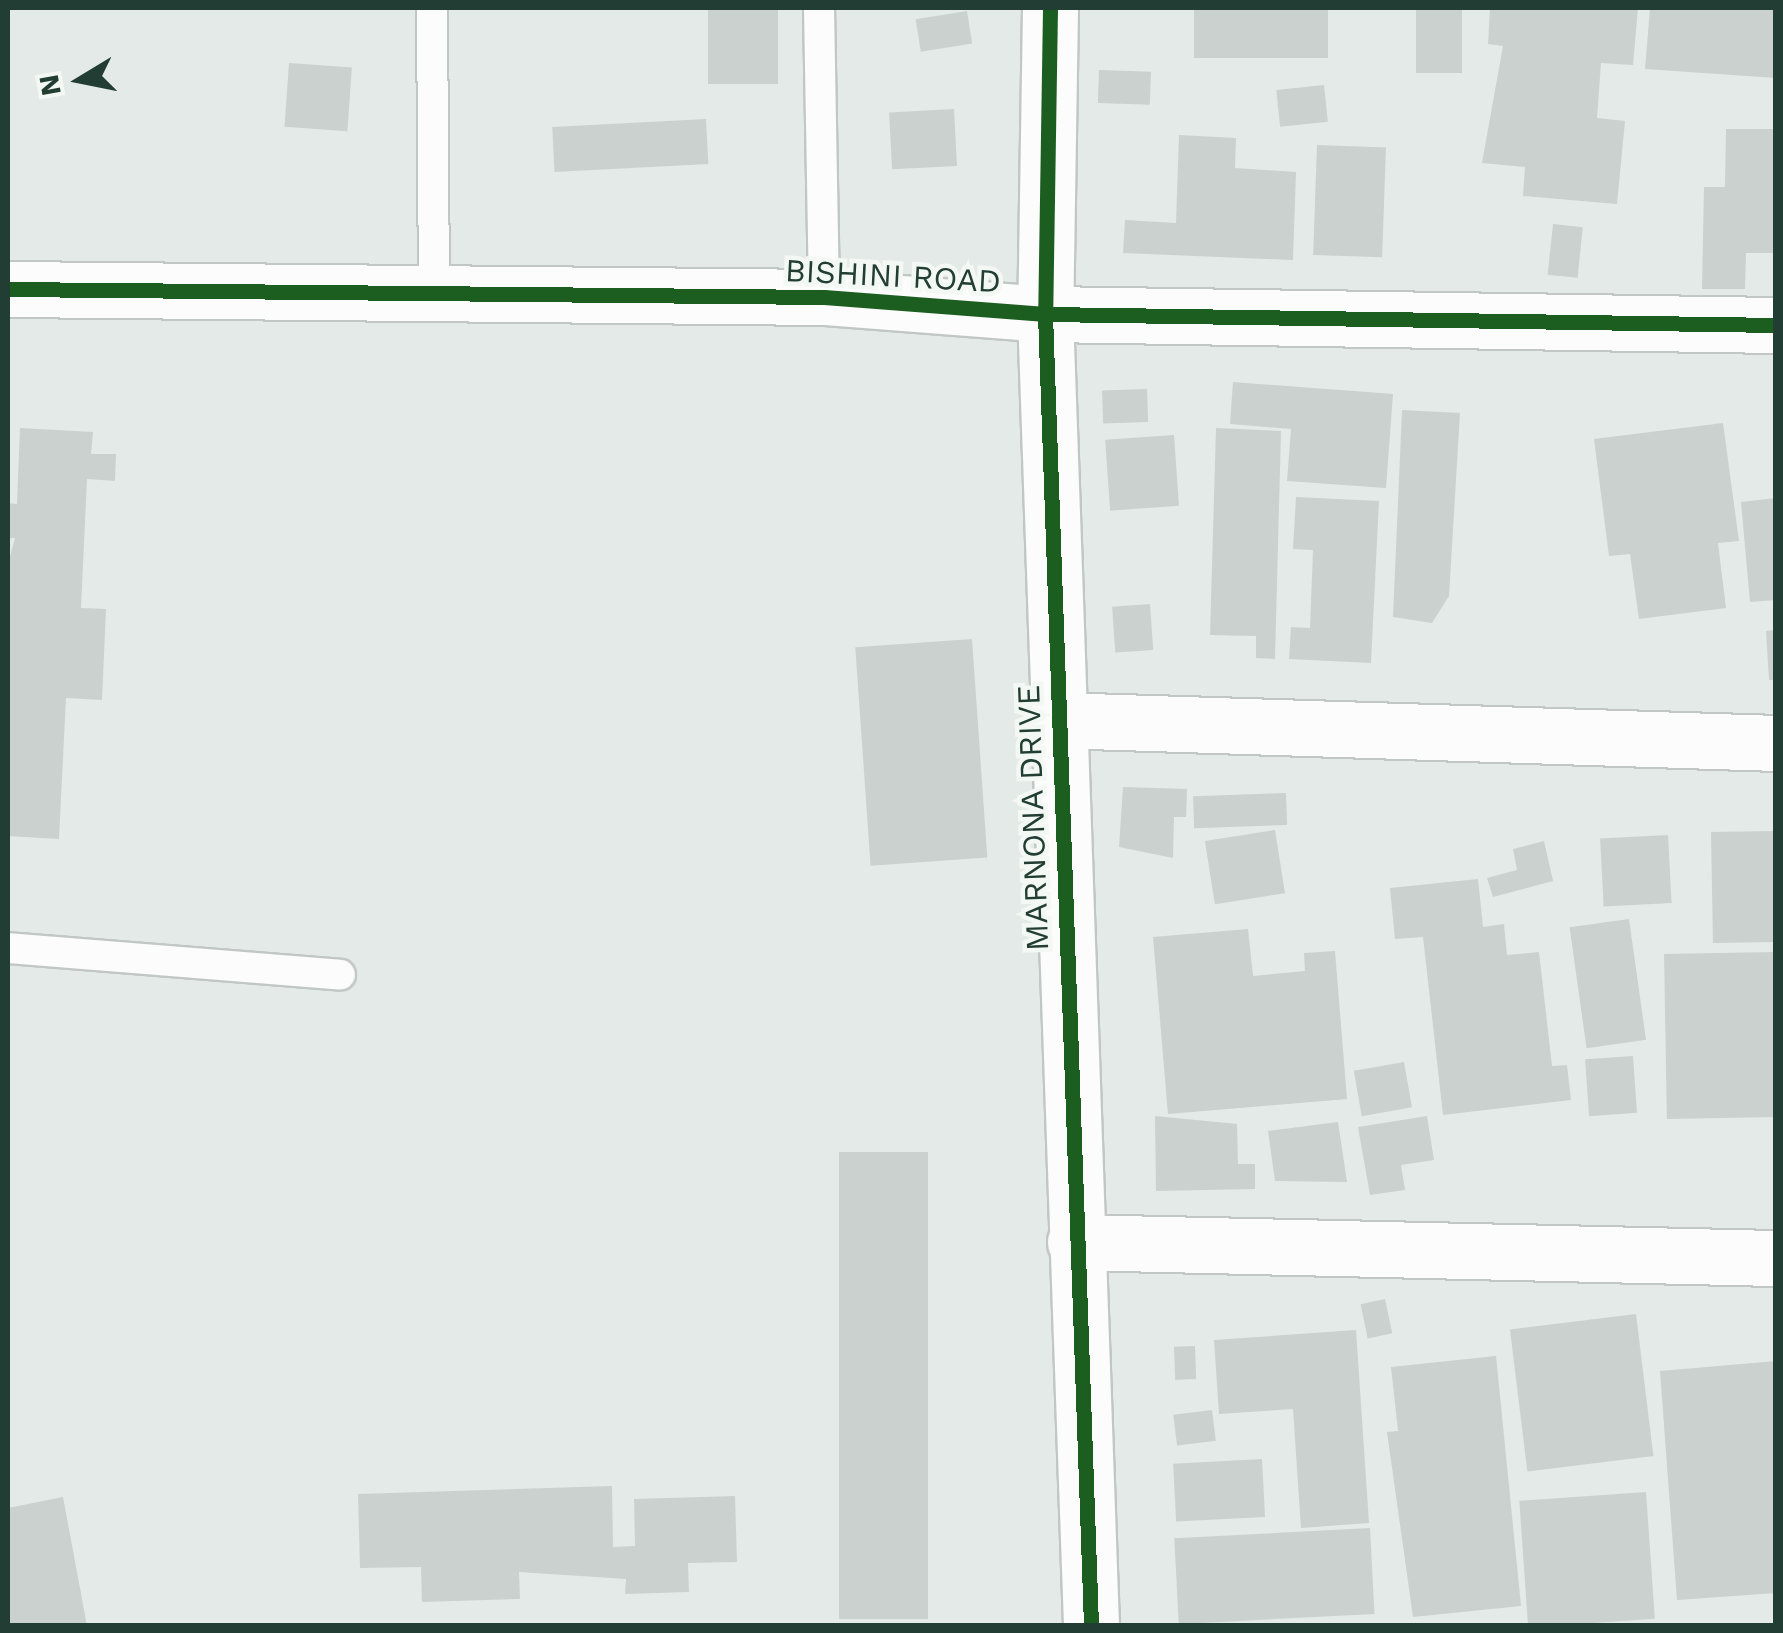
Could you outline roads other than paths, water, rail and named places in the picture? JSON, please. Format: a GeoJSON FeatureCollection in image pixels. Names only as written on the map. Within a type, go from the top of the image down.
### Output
{"type":"FeatureCollection","features":[{"type":"Feature","properties":{"kind":"street","name":"MARNONA DRIVE"},"geometry":{"type":"LineString","coordinates":[[1050,8],[1045,314],[1091,1626]]}},
{"type":"Feature","properties":{"kind":"street","name":"BISHINI ROAD"},"geometry":{"type":"LineString","coordinates":[[8,289],[824,297],[1045,314],[1776,325]]}},
{"type":"Feature","properties":{"kind":"street"},"geometry":{"type":"LineString","coordinates":[[1057,720],[1776,743]]}},
{"type":"Feature","properties":{"kind":"street"},"geometry":{"type":"LineString","coordinates":[[1075,1242],[1776,1258]]}},
{"type":"Feature","properties":{"kind":"lane"},"geometry":{"type":"LineString","coordinates":[[432,8],[434,292]]}},
{"type":"Feature","properties":{"kind":"lane"},"geometry":{"type":"LineString","coordinates":[[819,8],[824,297]]}},
{"type":"Feature","properties":{"kind":"lane"},"geometry":{"type":"LineString","coordinates":[[8,948],[340,975]]}}]}
